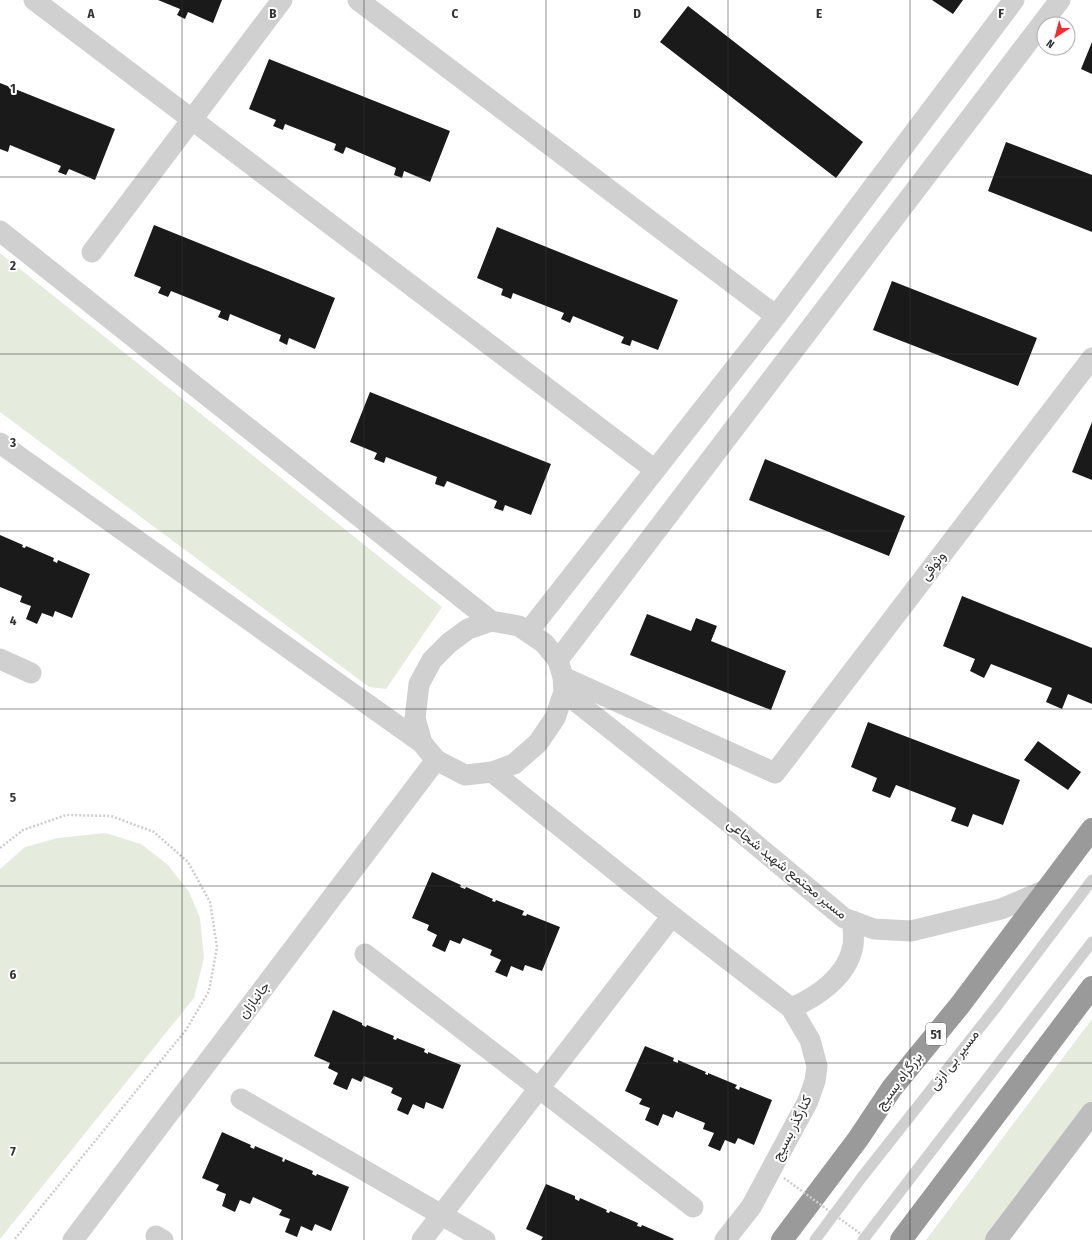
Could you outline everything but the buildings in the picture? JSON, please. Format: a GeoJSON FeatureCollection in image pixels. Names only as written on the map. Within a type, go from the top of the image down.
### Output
{"type":"FeatureCollection","features":[{"type":"Feature","properties":{"kind":"highway","name":"بزرگراه بسیج"},"geometry":{"type":"LineString","coordinates":[[782,1240],[858,1139],[892,1088],[960,1005],[1092,829]]}},
{"type":"Feature","properties":{"kind":"highway"},"geometry":{"type":"LineString","coordinates":[[901,1240],[1092,987]]}},
{"type":"Feature","properties":{"kind":"street"},"geometry":{"type":"LineString","coordinates":[[34,0],[655,470]]}},
{"type":"Feature","properties":{"kind":"street"},"geometry":{"type":"LineString","coordinates":[[92,252],[282,0]]}},
{"type":"Feature","properties":{"kind":"street"},"geometry":{"type":"LineString","coordinates":[[358,0],[776,316]]}},
{"type":"Feature","properties":{"kind":"street"},"geometry":{"type":"LineString","coordinates":[[528,632],[776,316],[1014,0]]}},
{"type":"Feature","properties":{"kind":"street"},"geometry":{"type":"LineString","coordinates":[[0,443],[422,743],[436,760],[465,775],[492,772],[514,764],[538,743],[555,718],[561,676],[1060,0]]}},
{"type":"Feature","properties":{"kind":"street"},"geometry":{"type":"LineString","coordinates":[[0,231],[491,621],[519,626],[544,643],[561,676]]}},
{"type":"Feature","properties":{"kind":"street","name":"وثوقی"},"geometry":{"type":"LineString","coordinates":[[561,676],[775,774],[1092,358]]}},
{"type":"Feature","properties":{"kind":"street"},"geometry":{"type":"LineString","coordinates":[[422,743],[415,718],[416,705],[419,684],[432,660],[449,643],[468,629],[491,621]]}},
{"type":"Feature","properties":{"kind":"street"},"geometry":{"type":"LineString","coordinates":[[0,659],[31,673]]}},
{"type":"Feature","properties":{"kind":"street","name":"مسیر مجتمع شهید شجاعی"},"geometry":{"type":"LineString","coordinates":[[561,676],[731,824],[844,918],[874,930],[911,931],[1001,909],[1046,890]]}},
{"type":"Feature","properties":{"kind":"street","name":"جانبازان"},"geometry":{"type":"LineString","coordinates":[[73,1240],[436,760]]}},
{"type":"Feature","properties":{"kind":"street"},"geometry":{"type":"LineString","coordinates":[[492,772],[672,916],[791,1008],[808,1001],[829,986],[846,965],[853,946],[853,921]]}},
{"type":"Feature","properties":{"kind":"street"},"geometry":{"type":"LineString","coordinates":[[422,1240],[672,916]]}},
{"type":"Feature","properties":{"kind":"street"},"geometry":{"type":"LineString","coordinates":[[365,954],[694,1207]]}},
{"type":"Feature","properties":{"kind":"street","name":"کنارگذر بسیج"},"geometry":{"type":"LineString","coordinates":[[725,1240],[751,1207],[808,1101],[815,1081],[817,1066],[810,1040],[791,1008]]}},
{"type":"Feature","properties":{"kind":"street"},"geometry":{"type":"LineString","coordinates":[[241,1099],[485,1240]]}},
{"type":"Feature","properties":{"kind":"street"},"geometry":{"type":"LineString","coordinates":[[996,1240],[1092,1113]]}},
{"type":"Feature","properties":{"kind":"lane","name":"مسیر بی ارتی"},"geometry":{"type":"LineString","coordinates":[[814,1240],[862,1176],[997,1006],[1092,880]]}},
{"type":"Feature","properties":{"kind":"lane"},"geometry":{"type":"LineString","coordinates":[[863,1240],[1092,942]]}},
{"type":"Feature","properties":{"kind":"path"},"geometry":{"type":"LineString","coordinates":[[0,848],[23,830],[66,815],[111,816],[154,832],[188,862],[210,902],[218,947],[209,991],[186,1030],[14,1240]]}},
{"type":"Feature","properties":{"kind":"path"},"geometry":{"type":"LineString","coordinates":[[784,1178],[869,1240]]}},
{"type":"Feature","properties":{"kind":"shaded area"},"geometry":{"type":"Polygon","coordinates":[[[0,253],[442,607],[386,689],[369,687],[0,412],[0,253]]]}},
{"type":"Feature","properties":{"kind":"shaded area"},"geometry":{"type":"Polygon","coordinates":[[[105,833],[141,844],[168,865],[189,892],[200,918],[204,958],[194,998],[0,1239],[0,869],[25,847],[58,838],[105,833]]]}},
{"type":"Feature","properties":{"kind":"shaded area"},"geometry":{"type":"Polygon","coordinates":[[[1092,1019],[1092,1102],[988,1240],[926,1240],[1092,1019]]]}}]}
